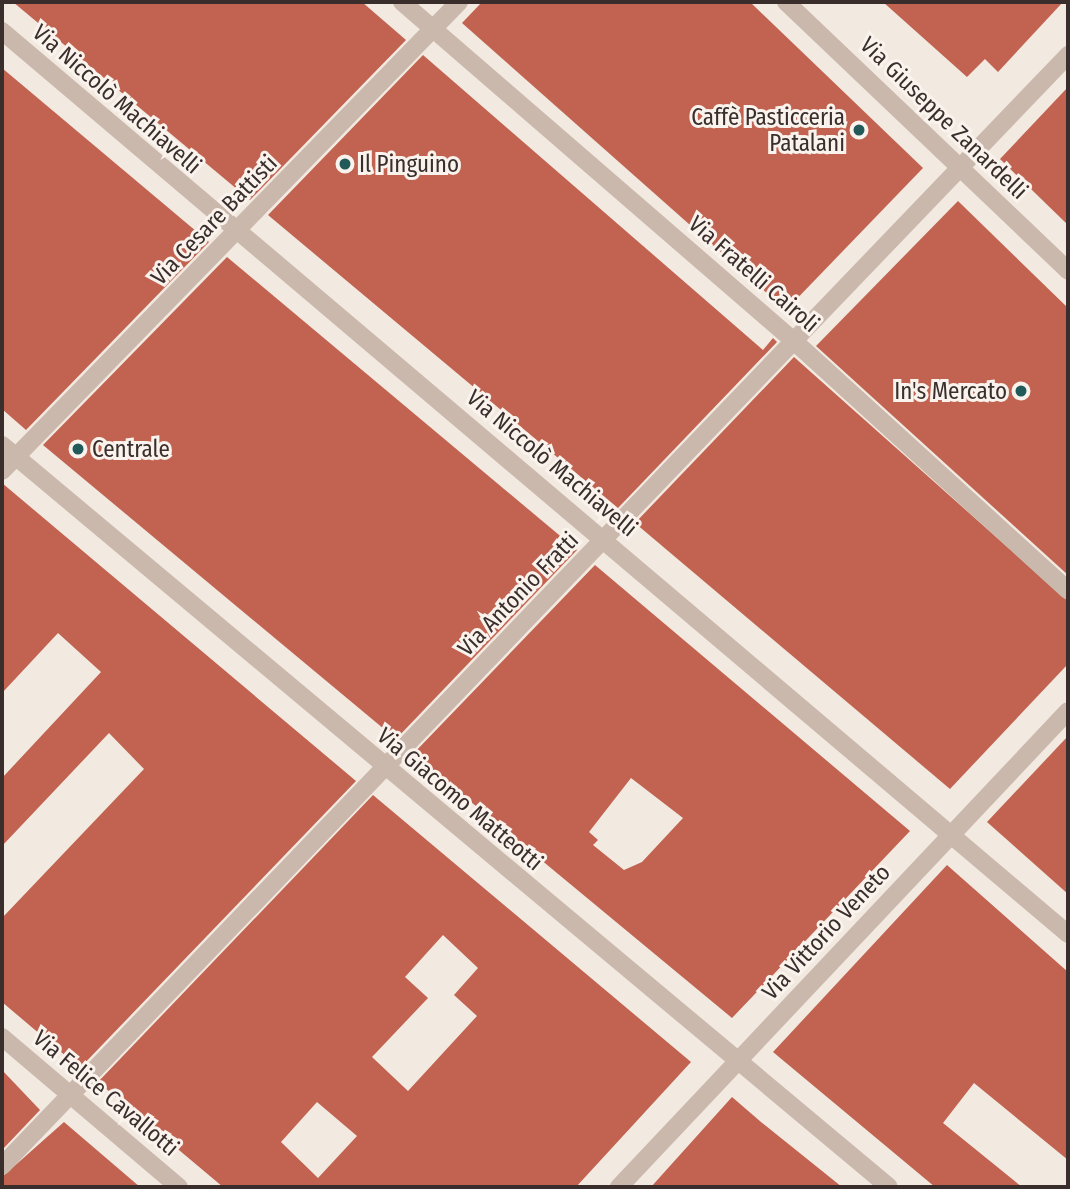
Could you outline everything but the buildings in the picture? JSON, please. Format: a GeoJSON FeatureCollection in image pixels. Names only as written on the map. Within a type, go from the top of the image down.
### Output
{"type":"FeatureCollection","features":[{"type":"Feature","properties":{"kind":"street","name":"Via Fratelli Cairoli"},"geometry":{"type":"LineString","coordinates":[[401,2],[795,342],[1068,590]]}},
{"type":"Feature","properties":{"kind":"street","name":"Via Cesare Battisti"},"geometry":{"type":"LineString","coordinates":[[2,471],[9,451],[236,233],[459,2]]}},
{"type":"Feature","properties":{"kind":"street","name":"Via Giuseppe Zanardelli"},"geometry":{"type":"LineString","coordinates":[[786,2],[1068,271]]}},
{"type":"Feature","properties":{"kind":"street","name":"Via Niccolò Machiavelli"},"geometry":{"type":"LineString","coordinates":[[2,31],[236,233],[605,538],[1068,934]]}},
{"type":"Feature","properties":{"kind":"street","name":"Via Antonio Fratti"},"geometry":{"type":"LineString","coordinates":[[2,1166],[1068,55]]}},
{"type":"Feature","properties":{"kind":"street","name":"Via Giacomo Matteotti"},"geometry":{"type":"LineString","coordinates":[[9,451],[383,768],[889,1187]]}},
{"type":"Feature","properties":{"kind":"street","name":"Via Vittorio Veneto"},"geometry":{"type":"LineString","coordinates":[[619,1187],[1068,711]]}},
{"type":"Feature","properties":{"kind":"street","name":"Via Felice Cavallotti"},"geometry":{"type":"LineString","coordinates":[[2,1037],[179,1187]]}},
{"type":"Feature","properties":{"kind":"place","name":"Caffè Pasticceria Patalani"},"geometry":{"type":"Point","coordinates":[859,130]}},
{"type":"Feature","properties":{"kind":"place","name":"Il Pinguino"},"geometry":{"type":"Point","coordinates":[345,164]}},
{"type":"Feature","properties":{"kind":"place","name":"In's Mercato"},"geometry":{"type":"Point","coordinates":[1021,391]}},
{"type":"Feature","properties":{"kind":"place","name":"Centrale"},"geometry":{"type":"Point","coordinates":[78,449]}}]}
